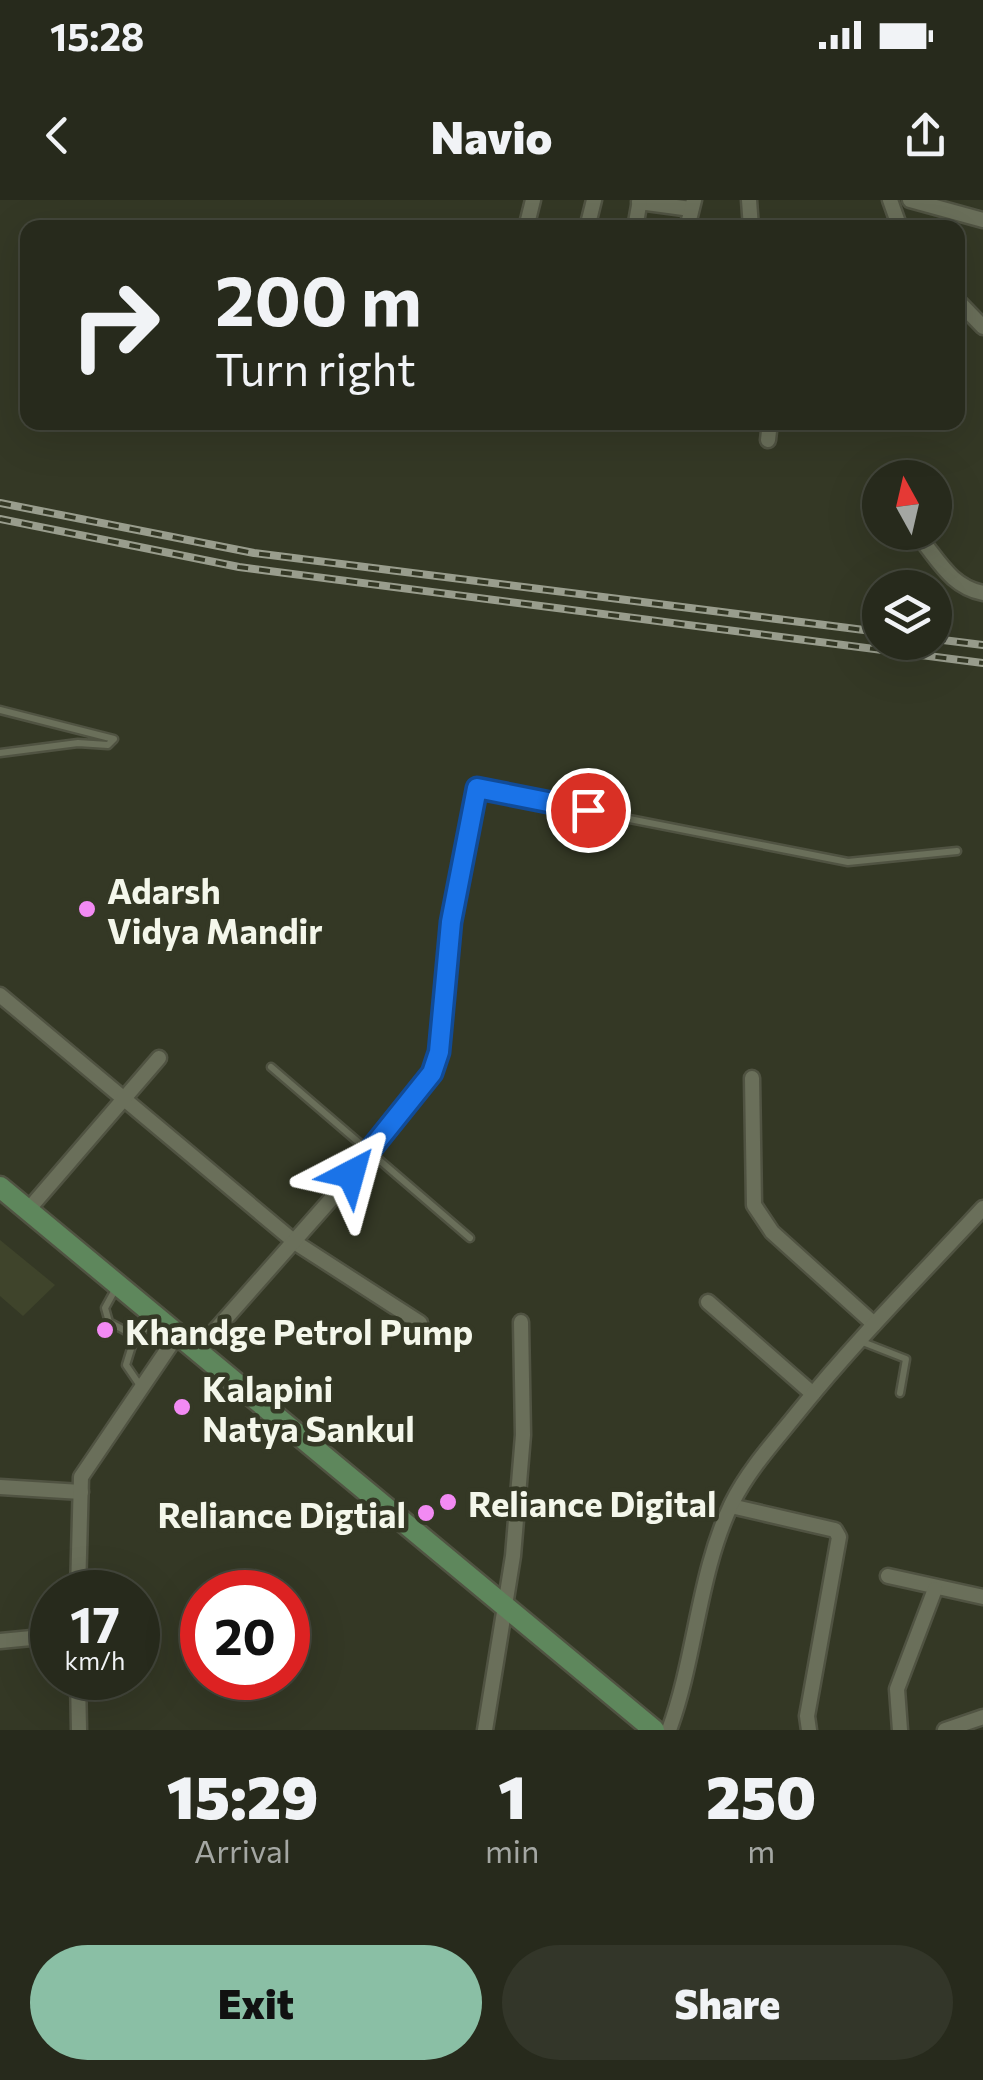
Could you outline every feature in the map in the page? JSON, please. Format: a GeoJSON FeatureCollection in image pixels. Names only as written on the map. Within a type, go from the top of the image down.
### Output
{"type":"FeatureCollection","features":[{"type":"Feature","properties":{"kind":"main road"},"geometry":{"type":"LineString","coordinates":[[0,1187],[654,1730]]}},
{"type":"Feature","properties":{"kind":"street"},"geometry":{"type":"LineString","coordinates":[[910,200],[983,220]]}},
{"type":"Feature","properties":{"kind":"street"},"geometry":{"type":"LineString","coordinates":[[640,201],[692,205]]}},
{"type":"Feature","properties":{"kind":"street"},"geometry":{"type":"LineString","coordinates":[[965,308],[983,327]]}},
{"type":"Feature","properties":{"kind":"street"},"geometry":{"type":"LineString","coordinates":[[768,440],[769,430]]}},
{"type":"Feature","properties":{"kind":"street"},"geometry":{"type":"LineString","coordinates":[[929,550],[964,589],[983,594]]}},
{"type":"Feature","properties":{"kind":"street"},"geometry":{"type":"LineString","coordinates":[[0,995],[296,1243],[420,1323]]}},
{"type":"Feature","properties":{"kind":"street"},"geometry":{"type":"LineString","coordinates":[[28,1210],[159,1058]]}},
{"type":"Feature","properties":{"kind":"street"},"geometry":{"type":"LineString","coordinates":[[752,1078],[754,1205],[772,1232],[874,1324]]}},
{"type":"Feature","properties":{"kind":"street"},"geometry":{"type":"LineString","coordinates":[[198,1351],[296,1243],[332,1197]]}},
{"type":"Feature","properties":{"kind":"street"},"geometry":{"type":"LineString","coordinates":[[669,1730],[684,1690],[713,1560],[730,1506],[749,1472],[874,1324],[983,1208]]}},
{"type":"Feature","properties":{"kind":"street"},"geometry":{"type":"LineString","coordinates":[[708,1302],[813,1394]]}},
{"type":"Feature","properties":{"kind":"street"},"geometry":{"type":"LineString","coordinates":[[485,1730],[512,1556],[523,1435],[521,1322]]}},
{"type":"Feature","properties":{"kind":"street"},"geometry":{"type":"LineString","coordinates":[[79,1570],[81,1477],[178,1334]]}},
{"type":"Feature","properties":{"kind":"street"},"geometry":{"type":"LineString","coordinates":[[0,1487],[81,1492]]}},
{"type":"Feature","properties":{"kind":"street"},"geometry":{"type":"LineString","coordinates":[[730,1506],[834,1530],[839,1537],[807,1716],[809,1730]]}},
{"type":"Feature","properties":{"kind":"street"},"geometry":{"type":"LineString","coordinates":[[888,1576],[983,1597]]}},
{"type":"Feature","properties":{"kind":"street"},"geometry":{"type":"LineString","coordinates":[[900,1730],[897,1689],[934,1588]]}},
{"type":"Feature","properties":{"kind":"street"},"geometry":{"type":"LineString","coordinates":[[0,1641],[30,1638]]}},
{"type":"Feature","properties":{"kind":"street"},"geometry":{"type":"LineString","coordinates":[[78,1700],[79,1730]]}},
{"type":"Feature","properties":{"kind":"street"},"geometry":{"type":"LineString","coordinates":[[945,1730],[983,1718]]}},
{"type":"Feature","properties":{"kind":"lane"},"geometry":{"type":"LineString","coordinates":[[0,710],[114,740],[108,745],[78,744],[0,754]]}},
{"type":"Feature","properties":{"kind":"lane"},"geometry":{"type":"LineString","coordinates":[[332,1197],[432,1073],[439,1052],[451,922],[477,788],[848,862],[957,851]]}},
{"type":"Feature","properties":{"kind":"lane"},"geometry":{"type":"LineString","coordinates":[[271,1067],[470,1238]]}},
{"type":"Feature","properties":{"kind":"lane"},"geometry":{"type":"LineString","coordinates":[[118,1285],[106,1302],[106,1317],[135,1336]]}},
{"type":"Feature","properties":{"kind":"lane"},"geometry":{"type":"LineString","coordinates":[[135,1336],[148,1332],[158,1318]]}},
{"type":"Feature","properties":{"kind":"lane"},"geometry":{"type":"LineString","coordinates":[[135,1336],[126,1366],[142,1388]]}},
{"type":"Feature","properties":{"kind":"lane"},"geometry":{"type":"LineString","coordinates":[[859,1341],[906,1359],[900,1393]]}},
{"type":"Feature","properties":{"kind":"shaded area"},"geometry":{"type":"Polygon","coordinates":[[[0,1240],[55,1285],[23,1316],[0,1296],[0,1240]]]}},
{"type":"Feature","properties":{"kind":"railway"},"geometry":{"type":"LineString","coordinates":[[0,503],[254,553],[862,630]]}},
{"type":"Feature","properties":{"kind":"railway"},"geometry":{"type":"LineString","coordinates":[[0,519],[239,567],[983,663]]}},
{"type":"Feature","properties":{"kind":"railway"},"geometry":{"type":"LineString","coordinates":[[952,641],[983,645]]}},
{"type":"Feature","properties":{"kind":"place","name":"Adarsh Vidya Mandir"},"geometry":{"type":"Point","coordinates":[87,909]}},
{"type":"Feature","properties":{"kind":"place","name":"Khandge Petrol Pump"},"geometry":{"type":"Point","coordinates":[105,1330]}},
{"type":"Feature","properties":{"kind":"place","name":"Kalapini Natya Sankul"},"geometry":{"type":"Point","coordinates":[182,1407]}},
{"type":"Feature","properties":{"kind":"place","name":"Reliance Digital"},"geometry":{"type":"Point","coordinates":[448,1502]}},
{"type":"Feature","properties":{"kind":"place","name":"Reliance Digtial"},"geometry":{"type":"Point","coordinates":[426,1513]}},
{"type":"Feature","properties":{"kind":"route"},"geometry":{"type":"LineString","coordinates":[[351,1174],[432,1073],[439,1052],[451,922],[477,788],[588,810]]}}]}
